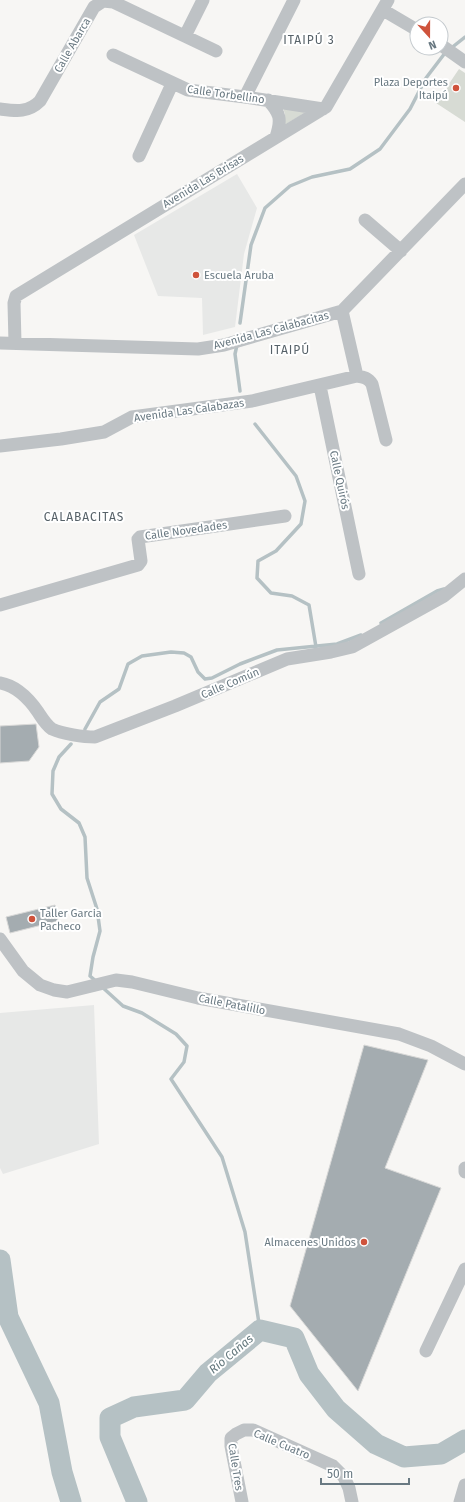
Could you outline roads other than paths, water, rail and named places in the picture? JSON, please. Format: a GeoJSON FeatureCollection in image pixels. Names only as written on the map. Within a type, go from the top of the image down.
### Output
{"type":"FeatureCollection","features":[{"type":"Feature","properties":{"kind":"street"},"geometry":{"type":"LineString","coordinates":[[185,36],[203,0]]}},
{"type":"Feature","properties":{"kind":"street"},"geometry":{"type":"LineString","coordinates":[[245,97],[294,0]]}},
{"type":"Feature","properties":{"kind":"street","name":"Calle Abarca"},"geometry":{"type":"LineString","coordinates":[[0,109],[19,111],[27,110],[40,101],[94,7],[103,1],[113,2],[216,51]]}},
{"type":"Feature","properties":{"kind":"street"},"geometry":{"type":"LineString","coordinates":[[385,5],[409,24]]}},
{"type":"Feature","properties":{"kind":"street","name":"Avenida Las Brisas"},"geometry":{"type":"LineString","coordinates":[[15,343],[14,303],[16,296],[276,136],[323,109],[328,103],[385,5]]}},
{"type":"Feature","properties":{"kind":"street"},"geometry":{"type":"LineString","coordinates":[[449,50],[462,59]]}},
{"type":"Feature","properties":{"kind":"street","name":"Calle Torbellino"},"geometry":{"type":"LineString","coordinates":[[113,55],[172,84],[188,90],[268,100],[323,109]]}},
{"type":"Feature","properties":{"kind":"street"},"geometry":{"type":"LineString","coordinates":[[139,156],[172,84]]}},
{"type":"Feature","properties":{"kind":"street"},"geometry":{"type":"LineString","coordinates":[[268,100],[279,114],[280,121],[276,136]]}},
{"type":"Feature","properties":{"kind":"street","name":"Avenida Las Calabacitas"},"geometry":{"type":"LineString","coordinates":[[0,343],[198,349],[224,346],[342,310],[465,184]]}},
{"type":"Feature","properties":{"kind":"street"},"geometry":{"type":"LineString","coordinates":[[365,220],[401,251]]}},
{"type":"Feature","properties":{"kind":"street"},"geometry":{"type":"LineString","coordinates":[[342,310],[357,376],[364,377],[372,384],[386,440]]}},
{"type":"Feature","properties":{"kind":"street","name":"Avenida Las Calabazas"},"geometry":{"type":"LineString","coordinates":[[0,446],[61,440],[104,432],[132,417],[252,402],[357,376]]}},
{"type":"Feature","properties":{"kind":"street","name":"Calle Quirós"},"geometry":{"type":"LineString","coordinates":[[320,386],[359,574]]}},
{"type":"Feature","properties":{"kind":"street","name":"Calle Novedades"},"geometry":{"type":"LineString","coordinates":[[0,605],[138,565],[141,561],[138,539],[140,537],[285,516]]}},
{"type":"Feature","properties":{"kind":"street","name":"Calle Común"},"geometry":{"type":"LineString","coordinates":[[0,683],[17,689],[32,703],[52,729],[85,738],[95,737],[175,706],[287,659],[352,647],[444,596],[465,579]]}},
{"type":"Feature","properties":{"kind":"street","name":"Calle Patalillo"},"geometry":{"type":"LineString","coordinates":[[0,939],[4,950],[23,971],[40,985],[54,990],[67,992],[116,980],[132,982],[198,998],[399,1034],[431,1046],[465,1064]]}},
{"type":"Feature","properties":{"kind":"street"},"geometry":{"type":"LineString","coordinates":[[426,1351],[465,1269]]}},
{"type":"Feature","properties":{"kind":"street","name":"Calle Cuatro"},"geometry":{"type":"LineString","coordinates":[[236,1434],[244,1430],[253,1430],[333,1466],[344,1478],[349,1488],[352,1502]]}},
{"type":"Feature","properties":{"kind":"street","name":"Calle Tres"},"geometry":{"type":"LineString","coordinates":[[236,1434],[231,1438],[231,1446],[242,1502]]}},
{"type":"Feature","properties":{"kind":"street"},"geometry":{"type":"LineString","coordinates":[[460,1502],[465,1485]]}},
{"type":"Feature","properties":{"kind":"waterway"},"geometry":{"type":"LineString","coordinates":[[450,49],[465,37]]}},
{"type":"Feature","properties":{"kind":"waterway"},"geometry":{"type":"LineString","coordinates":[[240,323],[251,245],[265,208],[290,186],[312,177],[350,169],[380,149],[410,109],[426,78],[443,56]]}},
{"type":"Feature","properties":{"kind":"waterway"},"geometry":{"type":"LineString","coordinates":[[237,345],[235,354],[240,391]]}},
{"type":"Feature","properties":{"kind":"waterway"},"geometry":{"type":"LineString","coordinates":[[255,424],[296,476],[305,501],[301,524],[276,551],[258,561],[257,578],[271,593],[292,596],[309,605],[316,647]]}},
{"type":"Feature","properties":{"kind":"waterway"},"geometry":{"type":"LineString","coordinates":[[381,623],[437,591],[444,589]]}},
{"type":"Feature","properties":{"kind":"waterway"},"geometry":{"type":"LineString","coordinates":[[85,729],[100,702],[119,689],[128,664],[142,656],[171,652],[184,653],[191,657],[198,672],[205,679],[212,678],[240,664],[277,650],[337,644],[361,635]]}},
{"type":"Feature","properties":{"kind":"waterway"},"geometry":{"type":"LineString","coordinates":[[71,744],[59,757],[53,771],[52,794],[61,809],[79,823],[85,837],[87,878],[97,909],[100,931],[90,976],[97,982]]}},
{"type":"Feature","properties":{"kind":"waterway"},"geometry":{"type":"LineString","coordinates":[[101,986],[123,1006],[142,1013],[176,1034],[187,1046],[184,1062],[171,1079],[222,1157],[245,1232],[260,1330]]}},
{"type":"Feature","properties":{"kind":"waterway","name":"Río Cañas"},"geometry":{"type":"LineString","coordinates":[[0,1260],[8,1317],[49,1403],[62,1472],[71,1502]]}},
{"type":"Feature","properties":{"kind":"waterway","name":"Río Cañas"},"geometry":{"type":"LineString","coordinates":[[137,1502],[110,1437],[110,1418],[134,1407],[185,1400],[208,1373],[260,1330],[294,1338],[309,1374],[336,1409],[376,1444],[404,1457],[441,1454],[465,1440]]}},
{"type":"Feature","properties":{"kind":"place","name":"Plaza Deportes Itaipú"},"geometry":{"type":"Point","coordinates":[456,88]}},
{"type":"Feature","properties":{"kind":"place","name":"Escuela Aruba"},"geometry":{"type":"Point","coordinates":[196,275]}},
{"type":"Feature","properties":{"kind":"place","name":"Taller Garcia Pacheco"},"geometry":{"type":"Point","coordinates":[32,919]}},
{"type":"Feature","properties":{"kind":"place","name":"Almacenes Unidos"},"geometry":{"type":"Point","coordinates":[364,1242]}},
{"type":"Feature","properties":{"kind":"district","name":"ITAIPÚ 3"},"geometry":{"type":"Point","coordinates":[309,40]}},
{"type":"Feature","properties":{"kind":"district","name":"ITAIPÚ"},"geometry":{"type":"Point","coordinates":[290,350]}},
{"type":"Feature","properties":{"kind":"district","name":"CALABACITAS"},"geometry":{"type":"Point","coordinates":[84,517]}}]}
